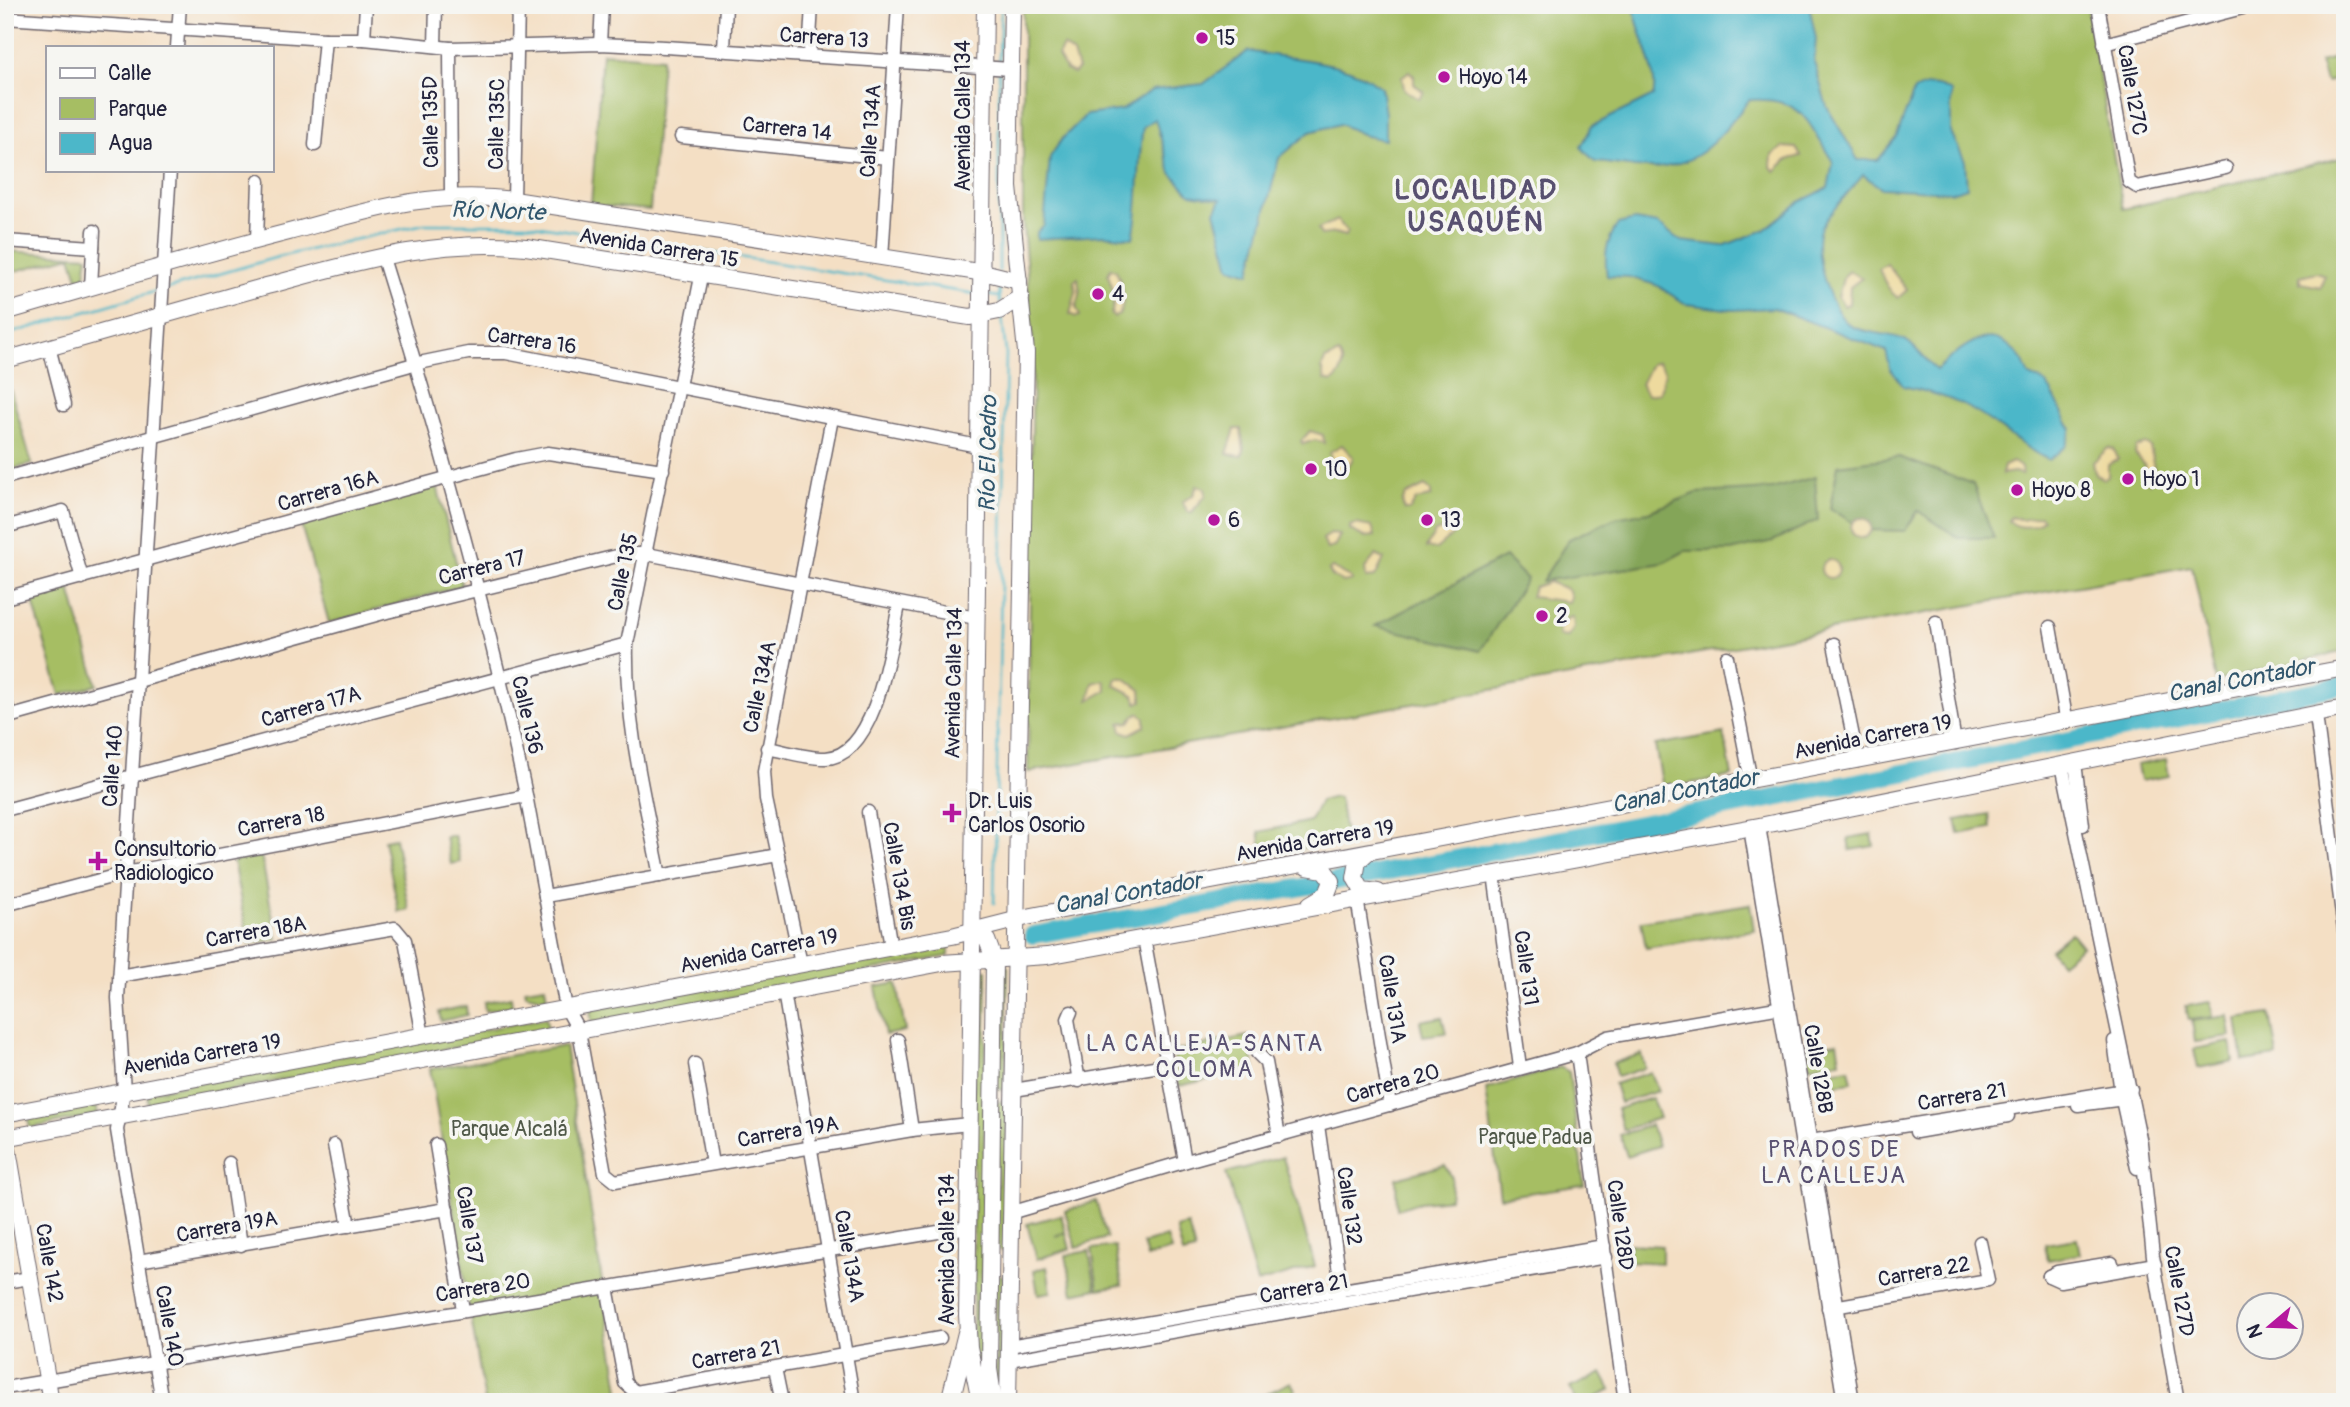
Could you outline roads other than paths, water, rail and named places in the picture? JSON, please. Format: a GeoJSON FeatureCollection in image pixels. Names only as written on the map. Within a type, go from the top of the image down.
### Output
{"type":"FeatureCollection","features":[{"type":"Feature","properties":{"kind":"highway"},"geometry":{"type":"LineString","coordinates":[[950,1402],[967,1333]]}},
{"type":"Feature","properties":{"kind":"main road","name":"Avenida Calle 134"},"geometry":{"type":"LineString","coordinates":[[985,5],[998,68],[1016,285],[1026,352],[1008,1402]]}},
{"type":"Feature","properties":{"kind":"main road","name":"Avenida Calle 134"},"geometry":{"type":"LineString","coordinates":[[980,1402],[967,1333],[978,446],[998,68],[1012,5]]}},
{"type":"Feature","properties":{"kind":"main road","name":"Avenida Carrera 15"},"geometry":{"type":"LineString","coordinates":[[5,312],[257,240],[400,203],[451,195],[514,200],[883,258],[1016,285]]}},
{"type":"Feature","properties":{"kind":"main road","name":"Avenida Carrera 15"},"geometry":{"type":"LineString","coordinates":[[5,360],[162,312],[437,246],[505,244],[701,277],[985,312]]}},
{"type":"Feature","properties":{"kind":"main road"},"geometry":{"type":"LineString","coordinates":[[985,312],[1007,307],[1016,285]]}},
{"type":"Feature","properties":{"kind":"main road","name":"Avenida Carrera 19"},"geometry":{"type":"LineString","coordinates":[[5,1114],[891,947],[1016,919],[1284,868],[1363,857],[2345,668]]}},
{"type":"Feature","properties":{"kind":"main road"},"geometry":{"type":"LineString","coordinates":[[1494,874],[1754,827],[2345,708]]}},
{"type":"Feature","properties":{"kind":"main road"},"geometry":{"type":"LineString","coordinates":[[1358,894],[1354,872],[1363,857]]}},
{"type":"Feature","properties":{"kind":"main road"},"geometry":{"type":"LineString","coordinates":[[1284,868],[1320,868],[1328,873],[1332,881],[1327,894],[1296,910]]}},
{"type":"Feature","properties":{"kind":"main road","name":"Avenida Carrera 19"},"geometry":{"type":"LineString","coordinates":[[6,1136],[942,963],[1015,959],[1144,939],[1296,910],[1358,894],[1398,891],[1494,874]]}},
{"type":"Feature","properties":{"kind":"main road"},"geometry":{"type":"LineString","coordinates":[[972,931],[987,940],[994,959],[989,1369],[994,1402]]}},
{"type":"Feature","properties":{"kind":"main road"},"geometry":{"type":"LineString","coordinates":[[992,1100],[1014,1090]]}},
{"type":"Feature","properties":{"kind":"main road","name":"Calle 142"},"geometry":{"type":"LineString","coordinates":[[6,1136],[51,1402]]}},
{"type":"Feature","properties":{"kind":"main road"},"geometry":{"type":"LineString","coordinates":[[991,1237],[1009,1276]]}},
{"type":"Feature","properties":{"kind":"street"},"geometry":{"type":"LineString","coordinates":[[177,46],[180,5]]}},
{"type":"Feature","properties":{"kind":"street"},"geometry":{"type":"LineString","coordinates":[[364,39],[366,5]]}},
{"type":"Feature","properties":{"kind":"street"},"geometry":{"type":"LineString","coordinates":[[435,46],[436,5]]}},
{"type":"Feature","properties":{"kind":"street"},"geometry":{"type":"LineString","coordinates":[[517,48],[518,5]]}},
{"type":"Feature","properties":{"kind":"street"},"geometry":{"type":"LineString","coordinates":[[600,44],[602,5]]}},
{"type":"Feature","properties":{"kind":"street"},"geometry":{"type":"LineString","coordinates":[[723,50],[726,5]]}},
{"type":"Feature","properties":{"kind":"street"},"geometry":{"type":"LineString","coordinates":[[809,56],[812,5]]}},
{"type":"Feature","properties":{"kind":"street","name":"Calle 134A"},"geometry":{"type":"LineString","coordinates":[[883,258],[898,5]]}},
{"type":"Feature","properties":{"kind":"street","name":"Calle 127C"},"geometry":{"type":"LineString","coordinates":[[2098,5],[2129,182],[2137,187],[2226,168]]}},
{"type":"Feature","properties":{"kind":"street"},"geometry":{"type":"LineString","coordinates":[[2104,44],[2254,5]]}},
{"type":"Feature","properties":{"kind":"street","name":"Carrera 13"},"geometry":{"type":"LineString","coordinates":[[5,18],[325,39],[364,39],[450,48],[600,44],[998,68]]}},
{"type":"Feature","properties":{"kind":"street"},"geometry":{"type":"LineString","coordinates":[[316,145],[325,39]]}},
{"type":"Feature","properties":{"kind":"street","name":"Calle 135D"},"geometry":{"type":"LineString","coordinates":[[450,48],[451,195]]}},
{"type":"Feature","properties":{"kind":"street","name":"Calle 135C"},"geometry":{"type":"LineString","coordinates":[[514,200],[517,48]]}},
{"type":"Feature","properties":{"kind":"street","name":"Carrera 14"},"geometry":{"type":"LineString","coordinates":[[681,137],[888,158]]}},
{"type":"Feature","properties":{"kind":"street","name":"Calle 140"},"geometry":{"type":"LineString","coordinates":[[162,1402],[117,1117],[124,1091],[118,1027],[119,976],[170,172]]}},
{"type":"Feature","properties":{"kind":"street"},"geometry":{"type":"LineString","coordinates":[[257,240],[259,181]]}},
{"type":"Feature","properties":{"kind":"street"},"geometry":{"type":"LineString","coordinates":[[91,287],[94,231]]}},
{"type":"Feature","properties":{"kind":"street"},"geometry":{"type":"LineString","coordinates":[[5,241],[93,247]]}},
{"type":"Feature","properties":{"kind":"street","name":"Calle 136"},"geometry":{"type":"LineString","coordinates":[[383,258],[478,590],[526,796],[566,1008],[579,1031],[605,1173],[615,1181]]}},
{"type":"Feature","properties":{"kind":"street","name":"Calle 135"},"geometry":{"type":"LineString","coordinates":[[660,876],[630,716],[626,683],[627,645],[701,277]]}},
{"type":"Feature","properties":{"kind":"street"},"geometry":{"type":"LineString","coordinates":[[49,347],[64,405]]}},
{"type":"Feature","properties":{"kind":"street","name":"Carrera 16"},"geometry":{"type":"LineString","coordinates":[[5,478],[414,365],[468,353],[506,353],[978,446]]}},
{"type":"Feature","properties":{"kind":"street","name":"Calle 134A"},"geometry":{"type":"LineString","coordinates":[[801,964],[766,799],[764,771],[802,586],[832,418]]}},
{"type":"Feature","properties":{"kind":"street","name":"Carrera 16A"},"geometry":{"type":"LineString","coordinates":[[5,598],[446,478],[548,453],[663,470]]}},
{"type":"Feature","properties":{"kind":"street"},"geometry":{"type":"LineString","coordinates":[[5,527],[63,511],[82,578]]}},
{"type":"Feature","properties":{"kind":"street","name":"Carrera 17"},"geometry":{"type":"LineString","coordinates":[[8,717],[138,679],[608,556],[647,554],[976,618]]}},
{"type":"Feature","properties":{"kind":"street"},"geometry":{"type":"LineString","coordinates":[[767,748],[825,759],[852,747],[874,710],[899,605]]}},
{"type":"Feature","properties":{"kind":"street"},"geometry":{"type":"LineString","coordinates":[[1936,622],[1955,743]]}},
{"type":"Feature","properties":{"kind":"street"},"geometry":{"type":"LineString","coordinates":[[2050,627],[2067,723]]}},
{"type":"Feature","properties":{"kind":"street"},"geometry":{"type":"LineString","coordinates":[[1834,644],[1858,761]]}},
{"type":"Feature","properties":{"kind":"street","name":"Carrera 17A"},"geometry":{"type":"LineString","coordinates":[[5,810],[499,676],[627,645]]}},
{"type":"Feature","properties":{"kind":"street"},"geometry":{"type":"LineString","coordinates":[[1727,657],[1751,781]]}},
{"type":"Feature","properties":{"kind":"street"},"geometry":{"type":"LineString","coordinates":[[5,697],[8,717]]}},
{"type":"Feature","properties":{"kind":"street"},"geometry":{"type":"LineString","coordinates":[[2316,715],[2345,937]]}},
{"type":"Feature","properties":{"kind":"street","name":"Calle 127D"},"geometry":{"type":"LineString","coordinates":[[2069,764],[2126,1094],[2130,1145],[2143,1187],[2178,1402]]}},
{"type":"Feature","properties":{"kind":"street","name":"Carrera 18"},"geometry":{"type":"LineString","coordinates":[[5,905],[126,873],[526,796]]}},
{"type":"Feature","properties":{"kind":"street","name":"Calle 134 Bis"},"geometry":{"type":"LineString","coordinates":[[868,812],[891,947]]}},
{"type":"Feature","properties":{"kind":"street","name":"Calle 128B"},"geometry":{"type":"LineString","coordinates":[[1754,827],[1832,1307],[1844,1402]]}},
{"type":"Feature","properties":{"kind":"street"},"geometry":{"type":"LineString","coordinates":[[545,896],[778,855]]}},
{"type":"Feature","properties":{"kind":"street","name":"Calle 131"},"geometry":{"type":"LineString","coordinates":[[1494,874],[1520,1067]]}},
{"type":"Feature","properties":{"kind":"street","name":"Calle 131A"},"geometry":{"type":"LineString","coordinates":[[1358,894],[1390,1105]]}},
{"type":"Feature","properties":{"kind":"street","name":"Carrera 18A"},"geometry":{"type":"LineString","coordinates":[[119,976],[389,927],[400,930],[405,940],[422,1035]]}},
{"type":"Feature","properties":{"kind":"street"},"geometry":{"type":"LineString","coordinates":[[1144,939],[1185,1161]]}},
{"type":"Feature","properties":{"kind":"street","name":"Calle 134A"},"geometry":{"type":"LineString","coordinates":[[784,992],[854,1402]]}},
{"type":"Feature","properties":{"kind":"street","name":"Carrera 20"},"geometry":{"type":"LineString","coordinates":[[1010,1213],[1185,1161],[1577,1053],[1608,1037],[1783,1007]]}},
{"type":"Feature","properties":{"kind":"street"},"geometry":{"type":"LineString","coordinates":[[1071,1012],[1068,1019],[1079,1081]]}},
{"type":"Feature","properties":{"kind":"street"},"geometry":{"type":"LineString","coordinates":[[898,1040],[912,1130]]}},
{"type":"Feature","properties":{"kind":"street"},"geometry":{"type":"LineString","coordinates":[[1257,1053],[1266,1062],[1279,1136]]}},
{"type":"Feature","properties":{"kind":"street","name":"Calle 128D"},"geometry":{"type":"LineString","coordinates":[[1577,1053],[1625,1402]]}},
{"type":"Feature","properties":{"kind":"street"},"geometry":{"type":"LineString","coordinates":[[695,1064],[712,1164]]}},
{"type":"Feature","properties":{"kind":"street"},"geometry":{"type":"LineString","coordinates":[[1014,1090],[1166,1065]]}},
{"type":"Feature","properties":{"kind":"street","name":"Carrera 21"},"geometry":{"type":"LineString","coordinates":[[1806,1147],[2126,1094]]}},
{"type":"Feature","properties":{"kind":"street","name":"Carrera 19A"},"geometry":{"type":"LineString","coordinates":[[615,1181],[912,1130],[969,1124]]}},
{"type":"Feature","properties":{"kind":"street","name":"Calle 132"},"geometry":{"type":"LineString","coordinates":[[1318,1125],[1339,1297]]}},
{"type":"Feature","properties":{"kind":"street"},"geometry":{"type":"LineString","coordinates":[[334,1145],[349,1226]]}},
{"type":"Feature","properties":{"kind":"street","name":"Calle 137"},"geometry":{"type":"LineString","coordinates":[[436,1145],[463,1310]]}},
{"type":"Feature","properties":{"kind":"street"},"geometry":{"type":"LineString","coordinates":[[229,1163],[241,1245]]}},
{"type":"Feature","properties":{"kind":"street","name":"Carrera 19A"},"geometry":{"type":"LineString","coordinates":[[138,1261],[447,1209]]}},
{"type":"Feature","properties":{"kind":"street","name":"Carrera 20"},"geometry":{"type":"LineString","coordinates":[[5,1388],[968,1227]]}},
{"type":"Feature","properties":{"kind":"street","name":"Carrera 22"},"geometry":{"type":"LineString","coordinates":[[1832,1307],[1988,1280],[1980,1242]]}},
{"type":"Feature","properties":{"kind":"street","name":"Carrera 21"},"geometry":{"type":"LineString","coordinates":[[1009,1353],[1605,1251]]}},
{"type":"Feature","properties":{"kind":"street"},"geometry":{"type":"LineString","coordinates":[[2154,1260],[2060,1281],[2049,1276],[2057,1272],[2154,1260]]}},
{"type":"Feature","properties":{"kind":"street"},"geometry":{"type":"LineString","coordinates":[[5,1282],[30,1278]]}},
{"type":"Feature","properties":{"kind":"street","name":"Carrera 21"},"geometry":{"type":"LineString","coordinates":[[607,1287],[625,1383],[631,1390],[640,1392],[940,1338]]}},
{"type":"Feature","properties":{"kind":"street","name":"Calle 128B"},"geometry":{"type":"LineString","coordinates":[[1832,1307],[1853,1402]]}},
{"type":"Feature","properties":{"kind":"street"},"geometry":{"type":"LineString","coordinates":[[775,1368],[782,1402]]}},
{"type":"Feature","properties":{"kind":"water"},"geometry":{"type":"Polygon","coordinates":[[[1633,5],[1809,5],[1816,39],[1814,62],[1827,107],[1858,160],[1878,160],[1896,138],[1914,91],[1933,86],[1951,92],[1951,133],[1965,161],[1967,187],[1951,192],[1881,188],[1863,175],[1820,230],[1819,253],[1825,283],[1837,311],[1845,321],[1859,329],[1905,340],[1936,370],[1957,352],[1979,340],[2000,340],[2011,347],[2022,360],[2029,375],[2042,381],[2052,392],[2072,429],[2066,446],[2049,460],[1967,407],[1941,396],[1903,386],[1890,368],[1886,351],[1774,308],[1733,310],[1686,304],[1656,285],[1629,277],[1607,276],[1607,249],[1618,224],[1635,220],[1658,224],[1681,241],[1723,246],[1764,230],[1799,202],[1828,188],[1833,162],[1802,114],[1793,107],[1768,100],[1749,100],[1717,139],[1706,149],[1679,164],[1644,168],[1595,162],[1581,147],[1592,126],[1653,96],[1651,65],[1633,5]]]}},
{"type":"Feature","properties":{"kind":"water"},"geometry":{"type":"Polygon","coordinates":[[[1248,51],[1351,70],[1381,87],[1385,114],[1385,140],[1366,136],[1340,124],[1310,132],[1279,158],[1250,273],[1230,267],[1215,211],[1221,199],[1191,194],[1171,173],[1155,119],[1143,127],[1133,238],[1104,235],[1037,239],[1037,232],[1044,225],[1050,157],[1062,139],[1086,115],[1122,110],[1152,90],[1203,84],[1248,51]]]}},
{"type":"Feature","properties":{"kind":"waterway","name":"Río El Cedro"},"geometry":{"type":"LineString","coordinates":[[999,65],[1001,5]]}},
{"type":"Feature","properties":{"kind":"waterway","name":"Río El Cedro"},"geometry":{"type":"LineString","coordinates":[[999,72],[999,271]]}},
{"type":"Feature","properties":{"kind":"waterway","name":"Río Norte"},"geometry":{"type":"LineString","coordinates":[[167,289],[278,257],[424,224],[527,224],[976,294]]}},
{"type":"Feature","properties":{"kind":"waterway","name":"Río El Cedro"},"geometry":{"type":"LineString","coordinates":[[999,282],[1000,303]]}},
{"type":"Feature","properties":{"kind":"waterway","name":"Río Norte"},"geometry":{"type":"LineString","coordinates":[[5,335],[157,291]]}},
{"type":"Feature","properties":{"kind":"waterway","name":"Río Norte"},"geometry":{"type":"LineString","coordinates":[[986,295],[999,297]]}},
{"type":"Feature","properties":{"kind":"waterway","name":"Río El Cedro"},"geometry":{"type":"LineString","coordinates":[[994,903],[1006,354],[1002,316]]}},
{"type":"Feature","properties":{"kind":"waterway","name":"Canal Contador"},"geometry":{"type":"LineString","coordinates":[[1033,935],[1690,814],[2345,685]]}},
{"type":"Feature","properties":{"kind":"place","name":"15"},"geometry":{"type":"Point","coordinates":[1202,38]}},
{"type":"Feature","properties":{"kind":"place","name":"Hoyo 14"},"geometry":{"type":"Point","coordinates":[1444,77]}},
{"type":"Feature","properties":{"kind":"place","name":"4"},"geometry":{"type":"Point","coordinates":[1098,294]}},
{"type":"Feature","properties":{"kind":"place","name":"10"},"geometry":{"type":"Point","coordinates":[1311,469]}},
{"type":"Feature","properties":{"kind":"place","name":"Hoyo 1"},"geometry":{"type":"Point","coordinates":[2128,479]}},
{"type":"Feature","properties":{"kind":"place","name":"Hoyo 8"},"geometry":{"type":"Point","coordinates":[2017,490]}},
{"type":"Feature","properties":{"kind":"place","name":"6"},"geometry":{"type":"Point","coordinates":[1214,520]}},
{"type":"Feature","properties":{"kind":"place","name":"13"},"geometry":{"type":"Point","coordinates":[1427,520]}},
{"type":"Feature","properties":{"kind":"place","name":"2"},"geometry":{"type":"Point","coordinates":[1542,616]}},
{"type":"Feature","properties":{"kind":"place","name":"Dr. Luis Carlos Osorio"},"geometry":{"type":"Point","coordinates":[952,813]}},
{"type":"Feature","properties":{"kind":"place","name":"Consultorio Radiologico"},"geometry":{"type":"Point","coordinates":[98,861]}},
{"type":"Feature","properties":{"kind":"district","name":"LOCALIDAD USAQUÉN"},"geometry":{"type":"Point","coordinates":[1476,206]}},
{"type":"Feature","properties":{"kind":"district","name":"LA CALLEJA-SANTA COLOMA"},"geometry":{"type":"Point","coordinates":[1205,1056]}},
{"type":"Feature","properties":{"kind":"district","name":"PRADOS DE LA CALLEJA"},"geometry":{"type":"Point","coordinates":[1834,1162]}},
{"type":"Feature","properties":{"kind":"park label","name":"Parque Alcalá"},"geometry":{"type":"Point","coordinates":[509,1129]}},
{"type":"Feature","properties":{"kind":"park label","name":"Parque Padua"},"geometry":{"type":"Point","coordinates":[1535,1137]}}]}
